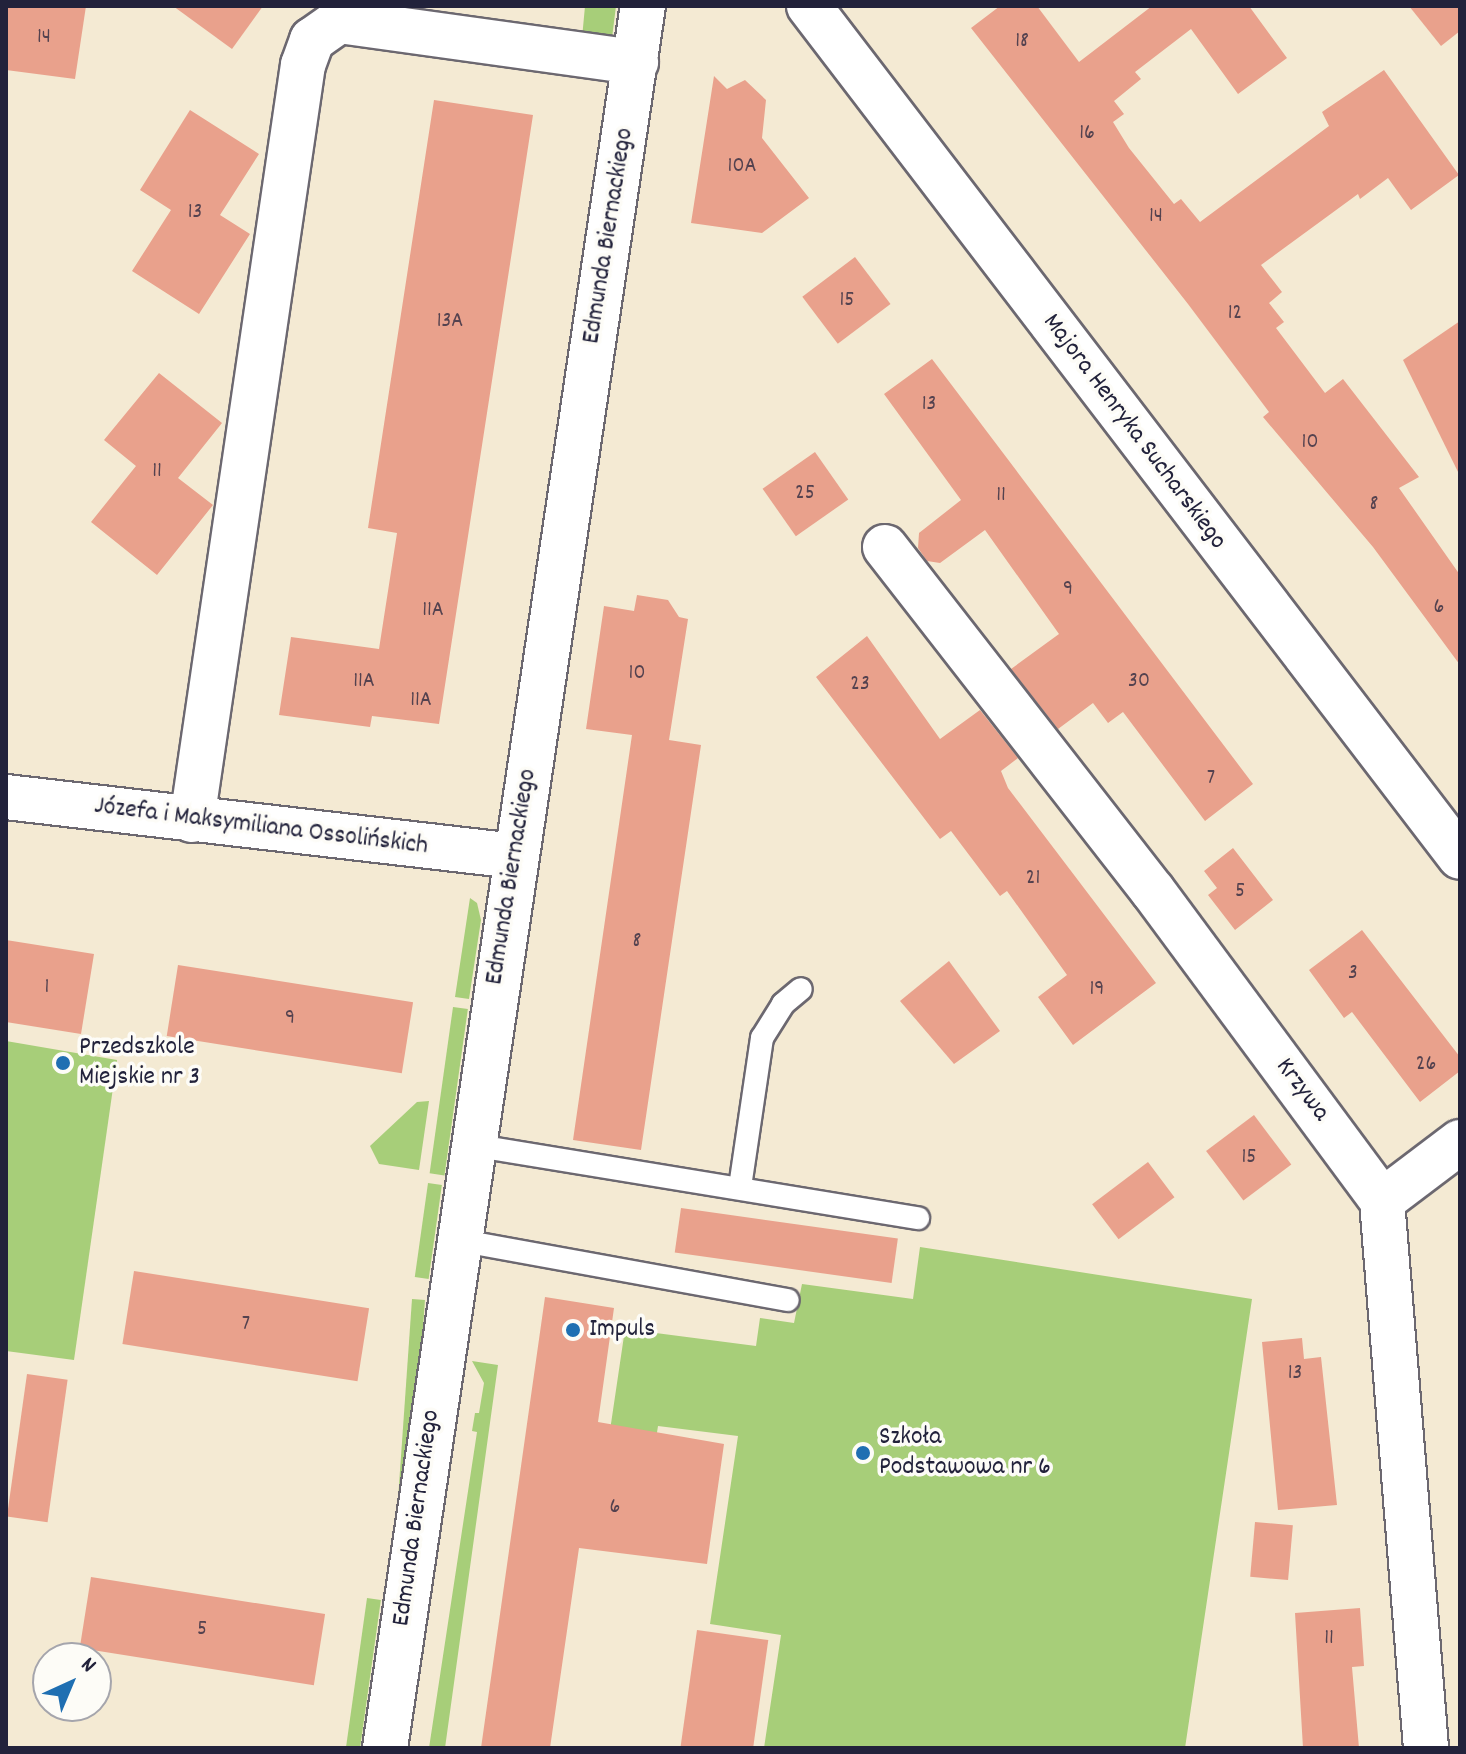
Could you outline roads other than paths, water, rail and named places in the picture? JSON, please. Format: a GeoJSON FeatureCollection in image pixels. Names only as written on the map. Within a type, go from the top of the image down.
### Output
{"type":"FeatureCollection","features":[{"type":"Feature","properties":{"kind":"street","name":"Edmunda Biernackiego"},"geometry":{"type":"LineString","coordinates":[[385,1748],[471,1145],[643,6]]}},
{"type":"Feature","properties":{"kind":"street","name":"Majora Henryka Sucharskiego"},"geometry":{"type":"LineString","coordinates":[[809,6],[1460,857]]}},
{"type":"Feature","properties":{"kind":"street"},"geometry":{"type":"LineString","coordinates":[[192,820],[303,65],[312,40],[339,21],[636,62]]}},
{"type":"Feature","properties":{"kind":"street","name":"Krzywa"},"geometry":{"type":"LineString","coordinates":[[885,547],[1153,891],[1382,1201]]}},
{"type":"Feature","properties":{"kind":"street","name":"Józefa i Maksymiliana Ossolińskich"},"geometry":{"type":"LineString","coordinates":[[6,797],[515,856]]}},
{"type":"Feature","properties":{"kind":"street"},"geometry":{"type":"LineString","coordinates":[[1426,1748],[1382,1201],[1460,1142]]}},
{"type":"Feature","properties":{"kind":"lane"},"geometry":{"type":"LineString","coordinates":[[740,1187],[762,1038],[783,1004],[801,989]]}},
{"type":"Feature","properties":{"kind":"lane"},"geometry":{"type":"LineString","coordinates":[[471,1145],[918,1218]]}},
{"type":"Feature","properties":{"kind":"lane"},"geometry":{"type":"LineString","coordinates":[[457,1240],[788,1300]]}},
{"type":"Feature","properties":{"kind":"place","name":"Przedszkole Miejskie nr 3"},"geometry":{"type":"Point","coordinates":[63,1063]}},
{"type":"Feature","properties":{"kind":"place","name":"Impuls"},"geometry":{"type":"Point","coordinates":[573,1330]}},
{"type":"Feature","properties":{"kind":"place","name":"Szkoła Podstawowa nr 6"},"geometry":{"type":"Point","coordinates":[863,1453]}}]}
